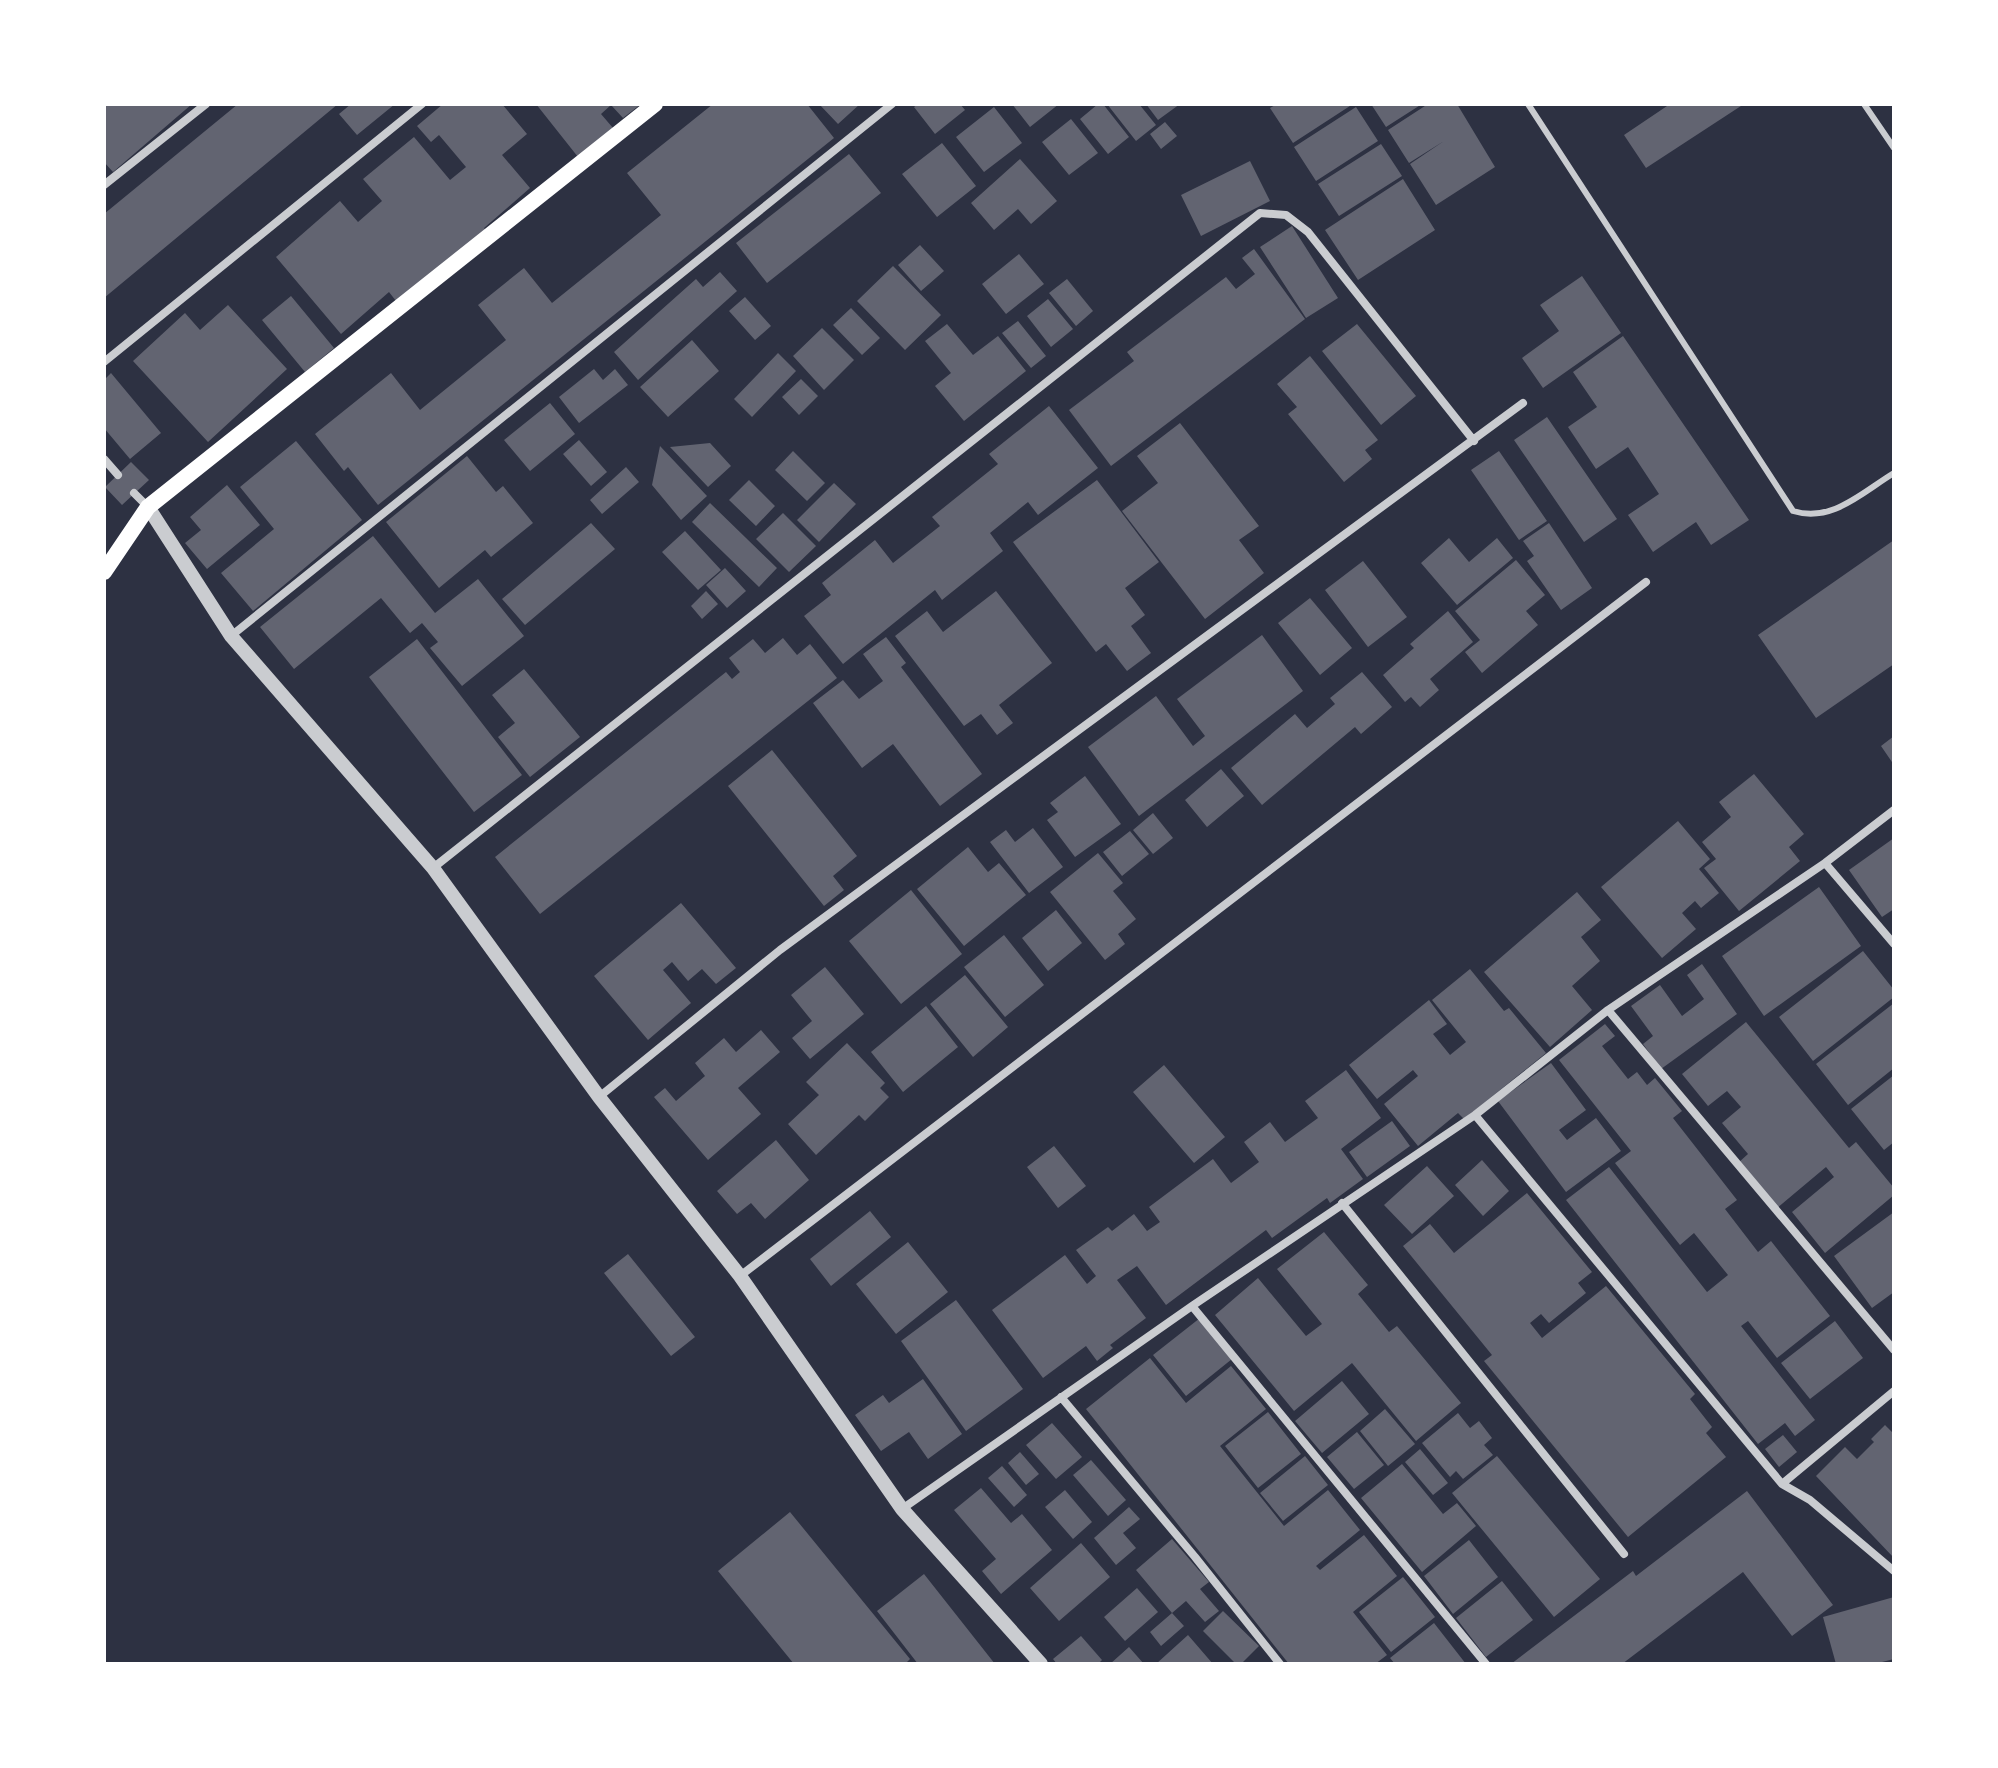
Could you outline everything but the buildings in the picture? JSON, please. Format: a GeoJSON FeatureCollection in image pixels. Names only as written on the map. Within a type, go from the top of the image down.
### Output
{"type":"FeatureCollection","features":[{"type":"Feature","properties":{"kind":"main road"},"geometry":{"type":"LineString","coordinates":[[104,572],[148,507],[655,104]]}},
{"type":"Feature","properties":{"kind":"street"},"geometry":{"type":"LineString","coordinates":[[104,185],[206,104]]}},
{"type":"Feature","properties":{"kind":"street"},"geometry":{"type":"LineString","coordinates":[[104,362],[422,104]]}},
{"type":"Feature","properties":{"kind":"street"},"geometry":{"type":"LineString","coordinates":[[231,636],[892,104]]}},
{"type":"Feature","properties":{"kind":"street"},"geometry":{"type":"LineString","coordinates":[[433,868],[1260,213],[1286,215],[1308,232],[1474,441]]}},
{"type":"Feature","properties":{"kind":"street"},"geometry":{"type":"LineString","coordinates":[[599,1097],[780,950],[1523,403]]}},
{"type":"Feature","properties":{"kind":"street"},"geometry":{"type":"LineString","coordinates":[[104,459],[118,475]]}},
{"type":"Feature","properties":{"kind":"street"},"geometry":{"type":"LineString","coordinates":[[134,493],[148,507],[231,636],[433,868],[599,1097],[740,1276],[902,1509],[1041,1664]]}},
{"type":"Feature","properties":{"kind":"street"},"geometry":{"type":"LineString","coordinates":[[740,1276],[1646,582]]}},
{"type":"Feature","properties":{"kind":"street"},"geometry":{"type":"LineString","coordinates":[[902,1509],[1192,1306],[1475,1115],[1608,1010],[1825,863],[1894,810]]}},
{"type":"Feature","properties":{"kind":"street"},"geometry":{"type":"LineString","coordinates":[[1825,863],[1894,944]]}},
{"type":"Feature","properties":{"kind":"street"},"geometry":{"type":"LineString","coordinates":[[1608,1010],[1894,1350]]}},
{"type":"Feature","properties":{"kind":"street"},"geometry":{"type":"LineString","coordinates":[[1475,1115],[1782,1484],[1810,1500],[1894,1571]]}},
{"type":"Feature","properties":{"kind":"street"},"geometry":{"type":"LineString","coordinates":[[1342,1203],[1624,1554]]}},
{"type":"Feature","properties":{"kind":"street"},"geometry":{"type":"LineString","coordinates":[[1192,1306],[1486,1664]]}},
{"type":"Feature","properties":{"kind":"street"},"geometry":{"type":"LineString","coordinates":[[1782,1484],[1894,1391]]}},
{"type":"Feature","properties":{"kind":"street"},"geometry":{"type":"LineString","coordinates":[[1061,1397],[1280,1664]]}},
{"type":"Feature","properties":{"kind":"lane"},"geometry":{"type":"LineString","coordinates":[[1528,104],[1793,511],[1810,516],[1830,513],[1894,473]]}},
{"type":"Feature","properties":{"kind":"lane"},"geometry":{"type":"LineString","coordinates":[[1864,104],[1894,148]]}}]}
